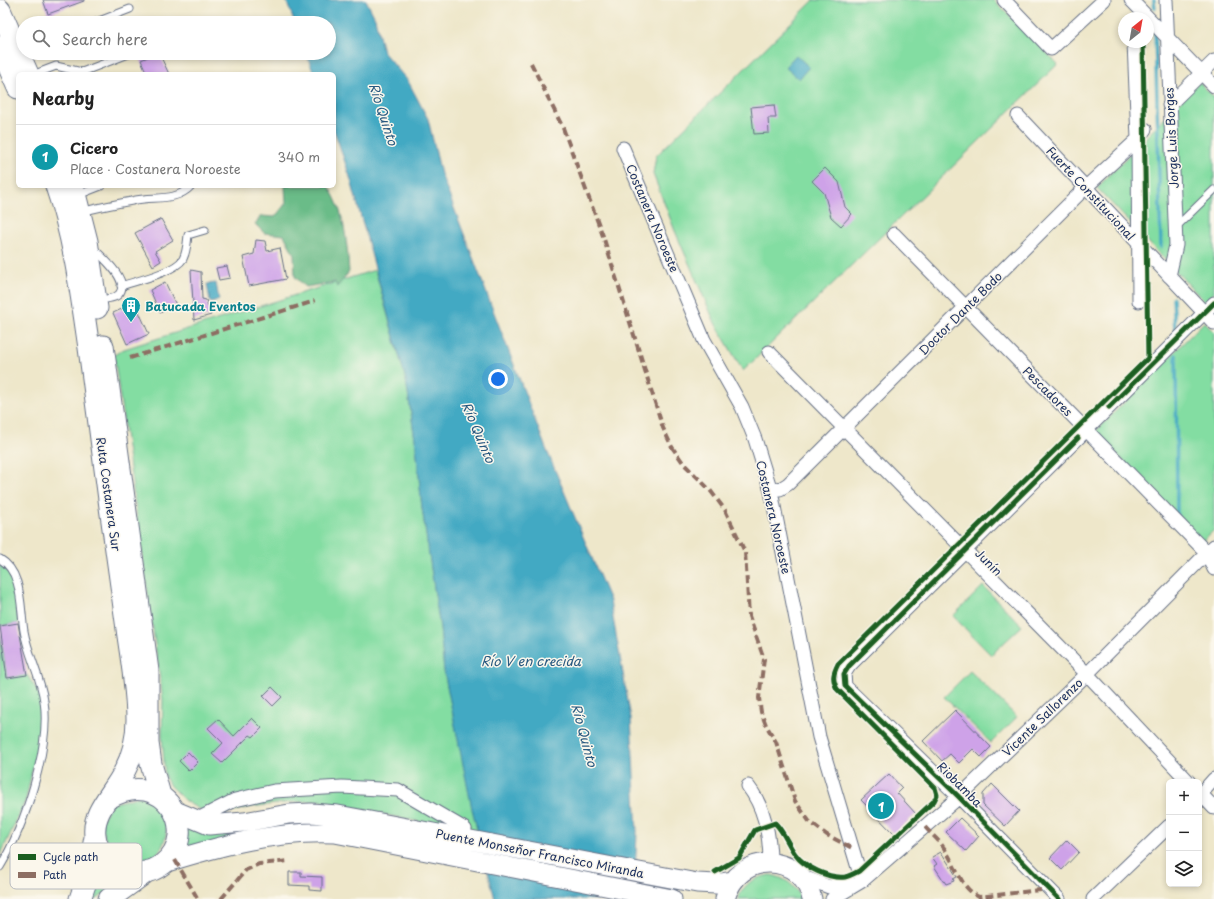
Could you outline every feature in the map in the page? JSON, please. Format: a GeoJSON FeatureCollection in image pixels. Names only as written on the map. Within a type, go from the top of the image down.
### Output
{"type":"FeatureCollection","features":[{"type":"Feature","properties":{"kind":"main road"},"geometry":{"type":"LineString","coordinates":[[0,10],[14,49],[16,72]]}},
{"type":"Feature","properties":{"kind":"main road"},"geometry":{"type":"LineString","coordinates":[[20,60],[27,72]]}},
{"type":"Feature","properties":{"kind":"main road","name":"Ruta Costanera Sur"},"geometry":{"type":"LineString","coordinates":[[57,188],[73,248],[84,316],[135,693],[137,721],[132,752],[124,772],[97,816],[95,822],[94,843]]}},
{"type":"Feature","properties":{"kind":"main road","name":"Ruta Costanera Sur"},"geometry":{"type":"LineString","coordinates":[[76,198],[87,242],[96,300],[148,671],[148,743],[151,764],[167,803],[178,824],[178,838],[173,852],[156,867],[142,877]]}},
{"type":"Feature","properties":{"kind":"main road"},"geometry":{"type":"LineString","coordinates":[[109,798],[121,791],[134,788],[147,790],[167,803]]}},
{"type":"Feature","properties":{"kind":"main road","name":"Ruta Costanera Sur"},"geometry":{"type":"LineString","coordinates":[[95,837],[97,843]]}},
{"type":"Feature","properties":{"kind":"main road","name":"Ruta Costanera Sur"},"geometry":{"type":"LineString","coordinates":[[142,871],[156,867]]}},
{"type":"Feature","properties":{"kind":"main road","name":"Ruta Costanera Sur"},"geometry":{"type":"LineString","coordinates":[[80,899],[83,889]]}},
{"type":"Feature","properties":{"kind":"main road","name":"Ruta Costanera Sur"},"geometry":{"type":"LineString","coordinates":[[109,899],[124,889]]}},
{"type":"Feature","properties":{"kind":"street"},"geometry":{"type":"LineString","coordinates":[[1004,0],[1051,49],[1104,0]]}},
{"type":"Feature","properties":{"kind":"street"},"geometry":{"type":"LineString","coordinates":[[1132,0],[1167,39],[1214,86]]}},
{"type":"Feature","properties":{"kind":"street"},"geometry":{"type":"LineString","coordinates":[[1132,0],[1133,12]]}},
{"type":"Feature","properties":{"kind":"street","name":"Jorge Luis Borges"},"geometry":{"type":"LineString","coordinates":[[1166,0],[1169,105],[1176,245],[1169,276]]}},
{"type":"Feature","properties":{"kind":"street"},"geometry":{"type":"LineString","coordinates":[[1135,48],[1142,134],[1138,244],[1139,301]]}},
{"type":"Feature","properties":{"kind":"street"},"geometry":{"type":"LineString","coordinates":[[1169,105],[1214,61]]}},
{"type":"Feature","properties":{"kind":"street","name":"Fuerte Constitucional"},"geometry":{"type":"LineString","coordinates":[[1018,116],[1214,323]]}},
{"type":"Feature","properties":{"kind":"street","name":"Doctor Dante Bodo"},"geometry":{"type":"LineString","coordinates":[[770,488],[780,489],[788,484],[1086,187],[1142,134]]}},
{"type":"Feature","properties":{"kind":"street","name":"Costanera Noroeste"},"geometry":{"type":"LineString","coordinates":[[623,148],[704,340],[742,407],[755,439],[770,488],[819,737],[862,881]]}},
{"type":"Feature","properties":{"kind":"street","name":"Pescadores"},"geometry":{"type":"LineString","coordinates":[[894,234],[1086,430],[1210,550],[1214,569]]}},
{"type":"Feature","properties":{"kind":"street"},"geometry":{"type":"LineString","coordinates":[[965,552],[1214,303]]}},
{"type":"Feature","properties":{"kind":"street","name":"Junín"},"geometry":{"type":"LineString","coordinates":[[769,352],[1087,674],[1186,779]]}},
{"type":"Feature","properties":{"kind":"street","name":"Vicente Sallorenzo"},"geometry":{"type":"LineString","coordinates":[[832,899],[862,881],[959,797],[1087,674],[1210,550]]}},
{"type":"Feature","properties":{"kind":"street","name":"Riobamba"},"geometry":{"type":"LineString","coordinates":[[965,552],[849,666],[844,674],[845,686],[959,797],[1059,899]]}},
{"type":"Feature","properties":{"kind":"street"},"geometry":{"type":"LineString","coordinates":[[1202,792],[1214,779]]}},
{"type":"Feature","properties":{"kind":"street"},"geometry":{"type":"LineString","coordinates":[[196,820],[235,800],[274,791],[342,786],[398,790],[465,829]]}},
{"type":"Feature","properties":{"kind":"street"},"geometry":{"type":"LineString","coordinates":[[748,786],[755,795],[766,825],[770,844],[770,863]]}},
{"type":"Feature","properties":{"kind":"street"},"geometry":{"type":"LineString","coordinates":[[1202,796],[1214,808]]}},
{"type":"Feature","properties":{"kind":"street","name":"Puente Monseñor Francisco Miranda"},"geometry":{"type":"LineString","coordinates":[[167,803],[196,820],[209,824],[223,824],[311,813],[338,815],[382,822],[697,883],[716,884],[732,881]]}},
{"type":"Feature","properties":{"kind":"street"},"geometry":{"type":"LineString","coordinates":[[1093,899],[1166,829]]}},
{"type":"Feature","properties":{"kind":"street","name":"Puente Monseñor Francisco Miranda"},"geometry":{"type":"LineString","coordinates":[[156,867],[209,849],[284,835],[312,832],[378,841],[672,899]]}},
{"type":"Feature","properties":{"kind":"street"},"geometry":{"type":"LineString","coordinates":[[725,899],[732,881],[747,868],[759,863],[775,863],[791,869],[798,875],[810,891],[812,899]]}},
{"type":"Feature","properties":{"kind":"street"},"geometry":{"type":"LineString","coordinates":[[798,875],[830,887],[862,881]]}},
{"type":"Feature","properties":{"kind":"lane"},"geometry":{"type":"LineString","coordinates":[[112,16],[130,9]]}},
{"type":"Feature","properties":{"kind":"lane"},"geometry":{"type":"LineString","coordinates":[[40,72],[56,66],[82,72],[113,60]]}},
{"type":"Feature","properties":{"kind":"lane"},"geometry":{"type":"LineString","coordinates":[[76,198],[97,188]]}},
{"type":"Feature","properties":{"kind":"lane"},"geometry":{"type":"LineString","coordinates":[[76,198],[137,200],[171,197],[189,188]]}},
{"type":"Feature","properties":{"kind":"lane"},"geometry":{"type":"LineString","coordinates":[[1175,228],[1214,190]]}},
{"type":"Feature","properties":{"kind":"lane"},"geometry":{"type":"LineString","coordinates":[[121,286],[174,266],[182,260],[186,249],[188,234],[205,230]]}},
{"type":"Feature","properties":{"kind":"lane"},"geometry":{"type":"LineString","coordinates":[[87,242],[114,268],[122,290],[119,295],[113,298],[96,300]]}},
{"type":"Feature","properties":{"kind":"lane"},"geometry":{"type":"LineString","coordinates":[[0,559],[8,564],[13,571],[18,587],[25,633],[44,701],[45,724],[36,776],[28,804],[12,843]]}},
{"type":"Feature","properties":{"kind":"lane"},"geometry":{"type":"LineString","coordinates":[[0,867],[10,847]]}},
{"type":"Feature","properties":{"kind":"green space"},"geometry":{"type":"Polygon","coordinates":[[[814,0],[994,0],[1058,64],[743,371],[715,323],[675,231],[653,174],[656,156],[814,0]]]}},
{"type":"Feature","properties":{"kind":"green space"},"geometry":{"type":"Polygon","coordinates":[[[1199,82],[1214,97],[1214,293],[1205,302],[1097,188],[1199,82]]]}},
{"type":"Feature","properties":{"kind":"green space"},"geometry":{"type":"Polygon","coordinates":[[[285,188],[329,188],[342,217],[349,272],[337,287],[335,282],[306,287],[295,277],[294,254],[284,235],[264,233],[255,224],[261,216],[275,217],[286,203],[285,188]]]}},
{"type":"Feature","properties":{"kind":"green space"},"geometry":{"type":"Polygon","coordinates":[[[375,270],[406,380],[416,446],[422,508],[440,628],[444,671],[478,834],[320,801],[292,802],[250,807],[221,815],[202,811],[185,801],[170,786],[165,777],[162,735],[163,700],[114,355],[124,349],[375,270]]]}},
{"type":"Feature","properties":{"kind":"green space"},"geometry":{"type":"Polygon","coordinates":[[[1204,322],[1214,332],[1214,530],[1202,542],[1095,432],[1204,322]]]}},
{"type":"Feature","properties":{"kind":"green space"},"geometry":{"type":"Polygon","coordinates":[[[0,565],[11,576],[14,583],[19,623],[0,626],[0,565]]]}},
{"type":"Feature","properties":{"kind":"green space"},"geometry":{"type":"Polygon","coordinates":[[[983,586],[1022,626],[991,655],[953,616],[983,586]]]}},
{"type":"Feature","properties":{"kind":"green space"},"geometry":{"type":"Polygon","coordinates":[[[0,634],[7,678],[27,675],[42,701],[39,739],[26,799],[0,856],[0,634]]]}},
{"type":"Feature","properties":{"kind":"green space"},"geometry":{"type":"Polygon","coordinates":[[[970,671],[1017,717],[991,743],[944,697],[970,671]]]}},
{"type":"Feature","properties":{"kind":"green space"},"geometry":{"type":"Polygon","coordinates":[[[141,796],[159,808],[164,816],[166,836],[163,845],[157,854],[150,860],[142,863],[142,843],[107,843],[100,823],[111,804],[141,796]]]}},
{"type":"Feature","properties":{"kind":"green space"},"geometry":{"type":"Polygon","coordinates":[[[181,818],[353,821],[177,851],[181,818]]]}},
{"type":"Feature","properties":{"kind":"green space"},"geometry":{"type":"Polygon","coordinates":[[[771,875],[785,880],[793,886],[801,899],[738,899],[743,889],[755,879],[771,875]]]}},
{"type":"Feature","properties":{"kind":"green space"},"geometry":{"type":"Polygon","coordinates":[[[85,889],[110,889],[97,899],[82,899],[85,889]]]}},
{"type":"Feature","properties":{"kind":"water","name":"Río V en crecida"},"geometry":{"type":"Polygon","coordinates":[[[286,0],[366,0],[375,18],[383,52],[408,81],[428,119],[441,174],[545,446],[610,601],[631,718],[637,832],[634,899],[495,899],[472,809],[444,671],[440,628],[422,508],[416,446],[406,380],[350,177],[336,136],[336,72],[313,72],[309,60],[336,60],[336,16],[292,16],[286,0]]]}},
{"type":"Feature","properties":{"kind":"water"},"geometry":{"type":"Polygon","coordinates":[[[796,55],[809,67],[799,79],[785,67],[796,55]]]}},
{"type":"Feature","properties":{"kind":"water"},"geometry":{"type":"Polygon","coordinates":[[[216,283],[219,300],[210,302],[207,284],[216,283]]]}},
{"type":"Feature","properties":{"kind":"building"},"geometry":{"type":"Polygon","coordinates":[[[43,0],[84,0],[84,1],[48,14],[43,0]]]}},
{"type":"Feature","properties":{"kind":"building"},"geometry":{"type":"Polygon","coordinates":[[[141,60],[162,60],[168,72],[146,72],[141,60]]]}},
{"type":"Feature","properties":{"kind":"building"},"geometry":{"type":"Polygon","coordinates":[[[774,105],[776,118],[768,118],[769,133],[754,134],[751,107],[774,105]]]}},
{"type":"Feature","properties":{"kind":"building"},"geometry":{"type":"Polygon","coordinates":[[[825,168],[839,182],[845,207],[852,214],[841,226],[831,217],[824,193],[812,181],[825,168]]]}},
{"type":"Feature","properties":{"kind":"building"},"geometry":{"type":"Polygon","coordinates":[[[161,219],[173,240],[155,251],[161,261],[153,266],[135,233],[161,219]]]}},
{"type":"Feature","properties":{"kind":"building"},"geometry":{"type":"Polygon","coordinates":[[[256,240],[265,241],[267,251],[280,248],[286,279],[249,286],[243,257],[254,254],[256,240]]]}},
{"type":"Feature","properties":{"kind":"building"},"geometry":{"type":"Polygon","coordinates":[[[227,266],[230,278],[219,280],[216,268],[227,266]]]}},
{"type":"Feature","properties":{"kind":"building"},"geometry":{"type":"Polygon","coordinates":[[[191,270],[201,272],[202,299],[206,300],[211,315],[194,320],[191,270]]]}},
{"type":"Feature","properties":{"kind":"building"},"geometry":{"type":"Polygon","coordinates":[[[165,282],[176,305],[160,313],[150,290],[165,282]]]}},
{"type":"Feature","properties":{"kind":"building","name":"Batucada Eventos"},"geometry":{"type":"Polygon","coordinates":[[[135,303],[149,334],[127,344],[113,313],[135,303]]]}},
{"type":"Feature","properties":{"kind":"building"},"geometry":{"type":"Polygon","coordinates":[[[18,623],[27,675],[7,678],[0,626],[18,623]]]}},
{"type":"Feature","properties":{"kind":"building"},"geometry":{"type":"Polygon","coordinates":[[[272,687],[282,697],[273,706],[263,696],[272,687]]]}},
{"type":"Feature","properties":{"kind":"building"},"geometry":{"type":"Polygon","coordinates":[[[955,710],[991,747],[981,757],[973,749],[959,763],[950,754],[942,761],[923,741],[955,710]]]}},
{"type":"Feature","properties":{"kind":"building"},"geometry":{"type":"Polygon","coordinates":[[[252,718],[262,728],[253,737],[250,735],[222,763],[212,754],[223,743],[208,728],[218,719],[234,736],[252,718]]]}},
{"type":"Feature","properties":{"kind":"building"},"geometry":{"type":"Polygon","coordinates":[[[188,752],[198,762],[189,771],[179,761],[188,752]]]}},
{"type":"Feature","properties":{"kind":"building"},"geometry":{"type":"Polygon","coordinates":[[[889,774],[902,788],[897,793],[916,814],[894,834],[861,800],[889,774]]]}},
{"type":"Feature","properties":{"kind":"building"},"geometry":{"type":"Polygon","coordinates":[[[992,784],[1019,811],[1005,826],[983,805],[983,794],[992,784]]]}},
{"type":"Feature","properties":{"kind":"building"},"geometry":{"type":"Polygon","coordinates":[[[960,818],[979,836],[966,851],[946,832],[960,818]]]}},
{"type":"Feature","properties":{"kind":"building"},"geometry":{"type":"Polygon","coordinates":[[[1067,840],[1079,852],[1062,870],[1050,858],[1067,840]]]}},
{"type":"Feature","properties":{"kind":"building"},"geometry":{"type":"Polygon","coordinates":[[[941,852],[957,877],[953,879],[954,881],[946,884],[934,866],[937,864],[932,857],[941,852]]]}},
{"type":"Feature","properties":{"kind":"building"},"geometry":{"type":"Polygon","coordinates":[[[289,872],[301,872],[301,876],[322,877],[322,891],[309,890],[309,886],[289,885],[289,872]]]}},
{"type":"Feature","properties":{"kind":"waterway"},"geometry":{"type":"LineString","coordinates":[[1154,0],[1155,8]]}},
{"type":"Feature","properties":{"kind":"waterway"},"geometry":{"type":"LineString","coordinates":[[1155,31],[1161,247]]}},
{"type":"Feature","properties":{"kind":"waterway"},"geometry":{"type":"LineString","coordinates":[[1173,298],[1175,330]]}},
{"type":"Feature","properties":{"kind":"waterway"},"geometry":{"type":"LineString","coordinates":[[1176,355],[1177,516]]}},
{"type":"Feature","properties":{"kind":"marked path"},"geometry":{"type":"LineString","coordinates":[[531,63],[563,128],[603,236],[663,428],[672,447],[684,464],[710,490],[725,510],[745,552],[749,616],[764,659],[759,698],[761,712],[766,725],[776,742],[795,801],[809,821],[827,835],[854,849]]}},
{"type":"Feature","properties":{"kind":"marked path"},"geometry":{"type":"LineString","coordinates":[[130,358],[315,301]]}},
{"type":"Feature","properties":{"kind":"marked path"},"geometry":{"type":"LineString","coordinates":[[925,827],[942,845],[967,888],[979,897],[1049,889]]}},
{"type":"Feature","properties":{"kind":"marked path"},"geometry":{"type":"LineString","coordinates":[[175,860],[198,899]]}},
{"type":"Feature","properties":{"kind":"marked path"},"geometry":{"type":"LineString","coordinates":[[221,899],[246,870],[259,864],[290,861]]}},
{"type":"Feature","properties":{"kind":"cycle path"},"geometry":{"type":"LineString","coordinates":[[715,872],[739,858],[755,830],[775,823],[781,830],[795,854],[804,863],[825,874],[847,877],[859,871],[934,801],[937,795],[935,788],[837,689],[834,682],[834,674],[838,664],[1148,358],[1143,48]]}},
{"type":"Feature","properties":{"kind":"cycle path"},"geometry":{"type":"LineString","coordinates":[[1109,407],[1214,303]]}},
{"type":"Feature","properties":{"kind":"cycle path"},"geometry":{"type":"LineString","coordinates":[[1059,899],[959,797],[845,686],[844,674],[849,666],[1078,438]]}},
{"type":"Feature","properties":{"kind":"place","name":"Batucada Eventos"},"geometry":{"type":"Point","coordinates":[131,323]}},
{"type":"Feature","properties":{"kind":"place","name":"Cicero"},"geometry":{"type":"Point","coordinates":[881,806]}},
{"type":"Feature","properties":{"kind":"water label","name":"Río Quinto"},"geometry":{"type":"Point","coordinates":[384,114]}},
{"type":"Feature","properties":{"kind":"water label","name":"Río Quinto"},"geometry":{"type":"Point","coordinates":[479,432]}},
{"type":"Feature","properties":{"kind":"water label","name":"Río Quinto"},"geometry":{"type":"Point","coordinates":[585,735]}}]}
